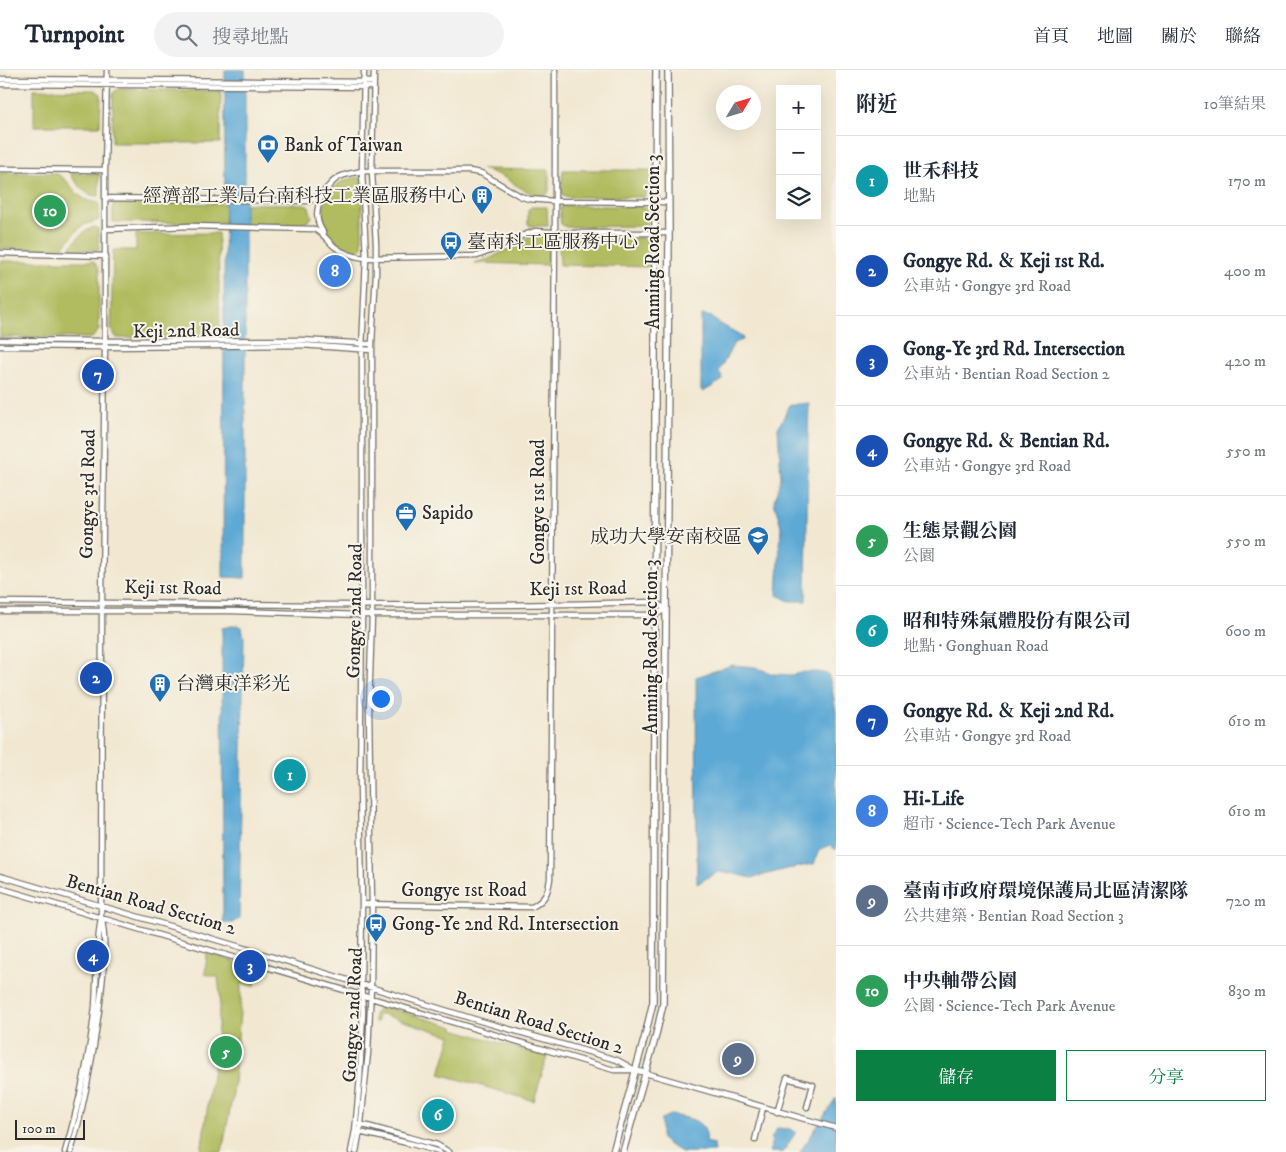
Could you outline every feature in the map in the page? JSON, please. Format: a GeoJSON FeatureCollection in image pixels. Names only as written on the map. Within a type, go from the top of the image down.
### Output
{"type":"FeatureCollection","features":[{"type":"Feature","properties":{"kind":"main road","name":"Anming Road Section 3"},"geometry":{"type":"LineString","coordinates":[[613,1152],[654,1002],[656,70]]}},
{"type":"Feature","properties":{"kind":"main road","name":"Anming Road Section 3"},"geometry":{"type":"LineString","coordinates":[[623,1152],[663,1004],[669,233],[668,70]]}},
{"type":"Feature","properties":{"kind":"street","name":"Gongye 3rd Road"},"geometry":{"type":"LineString","coordinates":[[98,1002],[96,986],[101,918],[107,70]]}},
{"type":"Feature","properties":{"kind":"street","name":"Gongye 2nd Road"},"geometry":{"type":"LineString","coordinates":[[359,1124],[363,1011],[361,984],[360,785],[362,346],[366,258],[362,172],[364,70]]}},
{"type":"Feature","properties":{"kind":"street","name":"Gongye 2nd Road"},"geometry":{"type":"LineString","coordinates":[[356,1152],[366,1077],[371,987],[372,904],[369,708],[372,615],[372,347],[376,258],[372,172],[374,70]]}},
{"type":"Feature","properties":{"kind":"street","name":"Gongye 1st Road"},"geometry":{"type":"LineString","coordinates":[[362,904],[532,907],[541,903],[549,890],[555,232],[554,70]]}},
{"type":"Feature","properties":{"kind":"street"},"geometry":{"type":"LineString","coordinates":[[0,79],[374,85]]}},
{"type":"Feature","properties":{"kind":"street"},"geometry":{"type":"LineString","coordinates":[[0,84],[107,82]]}},
{"type":"Feature","properties":{"kind":"street"},"geometry":{"type":"LineString","coordinates":[[0,169],[105,170]]}},
{"type":"Feature","properties":{"kind":"street"},"geometry":{"type":"LineString","coordinates":[[106,198],[308,200],[316,198],[323,193],[336,179],[343,175],[362,172],[469,171],[481,173],[520,196],[529,199],[668,202]]}},
{"type":"Feature","properties":{"kind":"street"},"geometry":{"type":"LineString","coordinates":[[323,193],[317,219],[328,240]]}},
{"type":"Feature","properties":{"kind":"street"},"geometry":{"type":"LineString","coordinates":[[106,229],[190,226],[314,229],[322,232],[336,248],[344,253],[366,258],[477,256],[535,231],[566,233],[669,233]]}},
{"type":"Feature","properties":{"kind":"street"},"geometry":{"type":"LineString","coordinates":[[0,253],[106,256]]}},
{"type":"Feature","properties":{"kind":"street","name":"Keji 2nd Road"},"geometry":{"type":"LineString","coordinates":[[0,340],[105,344]]}},
{"type":"Feature","properties":{"kind":"street","name":"Keji 2nd Road"},"geometry":{"type":"LineString","coordinates":[[0,346],[301,340],[372,347]]}},
{"type":"Feature","properties":{"kind":"street","name":"Keji 1st Road"},"geometry":{"type":"LineString","coordinates":[[0,602],[552,605],[654,602],[666,609]]}},
{"type":"Feature","properties":{"kind":"street","name":"Keji 1st Road"},"geometry":{"type":"LineString","coordinates":[[0,611],[232,611],[362,615],[654,615],[666,609]]}},
{"type":"Feature","properties":{"kind":"street","name":"Bentian Road Section 2"},"geometry":{"type":"LineString","coordinates":[[0,876],[477,1020],[617,1060],[635,1070]]}},
{"type":"Feature","properties":{"kind":"street","name":"Bentian Road Section 2"},"geometry":{"type":"LineString","coordinates":[[0,888],[614,1070],[635,1070]]}},
{"type":"Feature","properties":{"kind":"street","name":"Gongye 3rd Road"},"geometry":{"type":"LineString","coordinates":[[71,1152],[83,1093],[87,1058],[102,986],[105,933],[101,918]]}},
{"type":"Feature","properties":{"kind":"street"},"geometry":{"type":"LineString","coordinates":[[96,986],[102,986]]}},
{"type":"Feature","properties":{"kind":"street"},"geometry":{"type":"LineString","coordinates":[[635,1070],[836,1128]]}},
{"type":"Feature","properties":{"kind":"street"},"geometry":{"type":"LineString","coordinates":[[360,1076],[366,1077]]}},
{"type":"Feature","properties":{"kind":"street"},"geometry":{"type":"LineString","coordinates":[[778,1112],[787,1078],[813,1085],[807,1107]]}},
{"type":"Feature","properties":{"kind":"street","name":"Gongye 3rd Road"},"geometry":{"type":"LineString","coordinates":[[65,1152],[83,1093]]}},
{"type":"Feature","properties":{"kind":"street"},"geometry":{"type":"LineString","coordinates":[[755,1140],[764,1108]]}},
{"type":"Feature","properties":{"kind":"street"},"geometry":{"type":"LineString","coordinates":[[359,1124],[419,1143],[439,1152]]}},
{"type":"Feature","properties":{"kind":"street"},"geometry":{"type":"LineString","coordinates":[[358,1131],[437,1146],[449,1152]]}},
{"type":"Feature","properties":{"kind":"street","name":"Gongye 2nd Road"},"geometry":{"type":"LineString","coordinates":[[351,1152],[358,1131]]}},
{"type":"Feature","properties":{"kind":"green space"},"geometry":{"type":"Polygon","coordinates":[[[34,89],[95,90],[101,94],[100,126],[34,126],[34,89]]]}},
{"type":"Feature","properties":{"kind":"green space"},"geometry":{"type":"Polygon","coordinates":[[[119,89],[221,91],[220,143],[112,143],[113,95],[119,89]]]}},
{"type":"Feature","properties":{"kind":"green space"},"geometry":{"type":"Polygon","coordinates":[[[481,169],[549,170],[548,193],[542,197],[523,189],[499,175],[481,169]]]}},
{"type":"Feature","properties":{"kind":"green space"},"geometry":{"type":"Polygon","coordinates":[[[563,170],[651,170],[651,184],[644,197],[568,197],[563,195],[561,190],[563,170]]]}},
{"type":"Feature","properties":{"kind":"green space"},"geometry":{"type":"Polygon","coordinates":[[[0,173],[54,173],[59,175],[83,198],[99,203],[99,220],[81,226],[64,246],[59,249],[0,249],[0,173]]]}},
{"type":"Feature","properties":{"kind":"green space"},"geometry":{"type":"Polygon","coordinates":[[[72,173],[99,174],[99,196],[94,196],[83,190],[72,177],[72,173]]]}},
{"type":"Feature","properties":{"kind":"green space"},"geometry":{"type":"Polygon","coordinates":[[[358,177],[361,179],[362,184],[362,247],[358,250],[349,251],[340,247],[329,236],[324,226],[323,210],[326,200],[338,184],[358,177]]]}},
{"type":"Feature","properties":{"kind":"green space"},"geometry":{"type":"Polygon","coordinates":[[[113,203],[305,204],[309,207],[312,217],[307,222],[301,224],[113,222],[113,203]]]}},
{"type":"Feature","properties":{"kind":"green space"},"geometry":{"type":"Polygon","coordinates":[[[565,205],[646,207],[648,211],[648,224],[646,226],[566,227],[561,224],[560,215],[561,207],[565,205]]]}},
{"type":"Feature","properties":{"kind":"green space"},"geometry":{"type":"Polygon","coordinates":[[[531,207],[547,207],[548,226],[531,226],[528,224],[528,210],[531,207]]]}},
{"type":"Feature","properties":{"kind":"green space"},"geometry":{"type":"Polygon","coordinates":[[[94,227],[98,228],[99,250],[71,250],[71,247],[81,235],[94,227]]]}},
{"type":"Feature","properties":{"kind":"green space"},"geometry":{"type":"Polygon","coordinates":[[[218,233],[220,337],[117,338],[111,331],[113,250],[136,250],[136,234],[218,233]]]}},
{"type":"Feature","properties":{"kind":"green space"},"geometry":{"type":"Polygon","coordinates":[[[541,235],[548,240],[548,265],[474,263],[489,259],[528,238],[541,235]]]}},
{"type":"Feature","properties":{"kind":"green space"},"geometry":{"type":"Polygon","coordinates":[[[566,235],[644,238],[652,246],[652,267],[560,265],[560,245],[566,235]]]}},
{"type":"Feature","properties":{"kind":"green space"},"geometry":{"type":"Polygon","coordinates":[[[0,261],[94,261],[99,269],[99,330],[92,338],[0,337],[0,261]]]}},
{"type":"Feature","properties":{"kind":"green space"},"geometry":{"type":"Polygon","coordinates":[[[207,953],[256,968],[255,986],[241,983],[233,1094],[222,1152],[201,1152],[217,1040],[220,995],[218,977],[205,974],[207,953]]]}},
{"type":"Feature","properties":{"kind":"green space"},"geometry":{"type":"Polygon","coordinates":[[[382,1007],[454,1027],[454,1029],[547,1057],[534,1101],[440,1074],[451,1036],[381,1014],[377,1017],[377,1022],[374,1022],[375,1013],[382,1007]]]}},
{"type":"Feature","properties":{"kind":"water"},"geometry":{"type":"Polygon","coordinates":[[[225,70],[245,70],[245,578],[223,577],[225,70]]]}},
{"type":"Feature","properties":{"kind":"water"},"geometry":{"type":"Polygon","coordinates":[[[702,315],[712,317],[717,322],[742,336],[743,340],[734,343],[719,371],[723,380],[703,392],[701,390],[702,315]]]}},
{"type":"Feature","properties":{"kind":"water"},"geometry":{"type":"Polygon","coordinates":[[[809,403],[806,601],[789,601],[777,595],[781,526],[774,501],[781,477],[778,428],[790,405],[809,403]]]}},
{"type":"Feature","properties":{"kind":"water"},"geometry":{"type":"Polygon","coordinates":[[[237,625],[242,627],[244,637],[239,919],[232,923],[223,923],[222,628],[237,625]]]}},
{"type":"Feature","properties":{"kind":"water"},"geometry":{"type":"Polygon","coordinates":[[[732,665],[755,667],[773,674],[792,675],[804,672],[817,672],[828,674],[836,713],[836,850],[830,845],[819,850],[814,864],[752,878],[717,872],[697,884],[696,677],[732,665]]]}},
{"type":"Feature","properties":{"kind":"water"},"geometry":{"type":"Polygon","coordinates":[[[836,1098],[836,1152],[800,1152],[836,1098]]]}},
{"type":"Feature","properties":{"kind":"water"},"geometry":{"type":"Polygon","coordinates":[[[670,1115],[691,1119],[701,1125],[706,1134],[706,1142],[714,1144],[714,1152],[682,1152],[661,1139],[661,1119],[670,1115]]]}},
{"type":"Feature","properties":{"kind":"water"},"geometry":{"type":"Polygon","coordinates":[[[777,1128],[790,1129],[796,1132],[783,1152],[770,1152],[772,1137],[777,1128]]]}},
{"type":"Feature","properties":{"kind":"place","name":"Bank of Taiwan"},"geometry":{"type":"Point","coordinates":[268,164]}},
{"type":"Feature","properties":{"kind":"place","name":"中央軸帶公園"},"geometry":{"type":"Point","coordinates":[50,211]}},
{"type":"Feature","properties":{"kind":"place","name":"經濟部工業局台南科技工業區服務中心"},"geometry":{"type":"Point","coordinates":[482,215]}},
{"type":"Feature","properties":{"kind":"place","name":"臺南科工區服務中心"},"geometry":{"type":"Point","coordinates":[451,261]}},
{"type":"Feature","properties":{"kind":"place","name":"Hi-Life"},"geometry":{"type":"Point","coordinates":[335,271]}},
{"type":"Feature","properties":{"kind":"place","name":"Gongye Rd. ＆ Keji 2nd Rd."},"geometry":{"type":"Point","coordinates":[98,375]}},
{"type":"Feature","properties":{"kind":"place","name":"Sapido"},"geometry":{"type":"Point","coordinates":[406,532]}},
{"type":"Feature","properties":{"kind":"place","name":"成功大學安南校區"},"geometry":{"type":"Point","coordinates":[758,556]}},
{"type":"Feature","properties":{"kind":"place","name":"Gongye Rd. ＆ Keji 1st Rd."},"geometry":{"type":"Point","coordinates":[96,678]}},
{"type":"Feature","properties":{"kind":"place","name":"台灣東洋彩光"},"geometry":{"type":"Point","coordinates":[160,703]}},
{"type":"Feature","properties":{"kind":"place","name":"世禾科技"},"geometry":{"type":"Point","coordinates":[290,775]}},
{"type":"Feature","properties":{"kind":"place","name":"Gong-Ye 2nd Rd. Intersection"},"geometry":{"type":"Point","coordinates":[376,943]}},
{"type":"Feature","properties":{"kind":"place","name":"Gongye Rd. ＆ Bentian Rd."},"geometry":{"type":"Point","coordinates":[93,956]}},
{"type":"Feature","properties":{"kind":"place","name":"Gong-Ye 3rd Rd. Intersection"},"geometry":{"type":"Point","coordinates":[250,966]}},
{"type":"Feature","properties":{"kind":"place","name":"生態景觀公園"},"geometry":{"type":"Point","coordinates":[226,1052]}},
{"type":"Feature","properties":{"kind":"place","name":"臺南市政府環境保護局北區清潔隊"},"geometry":{"type":"Point","coordinates":[738,1059]}},
{"type":"Feature","properties":{"kind":"place","name":"昭和特殊氣體股份有限公司"},"geometry":{"type":"Point","coordinates":[438,1115]}}]}
